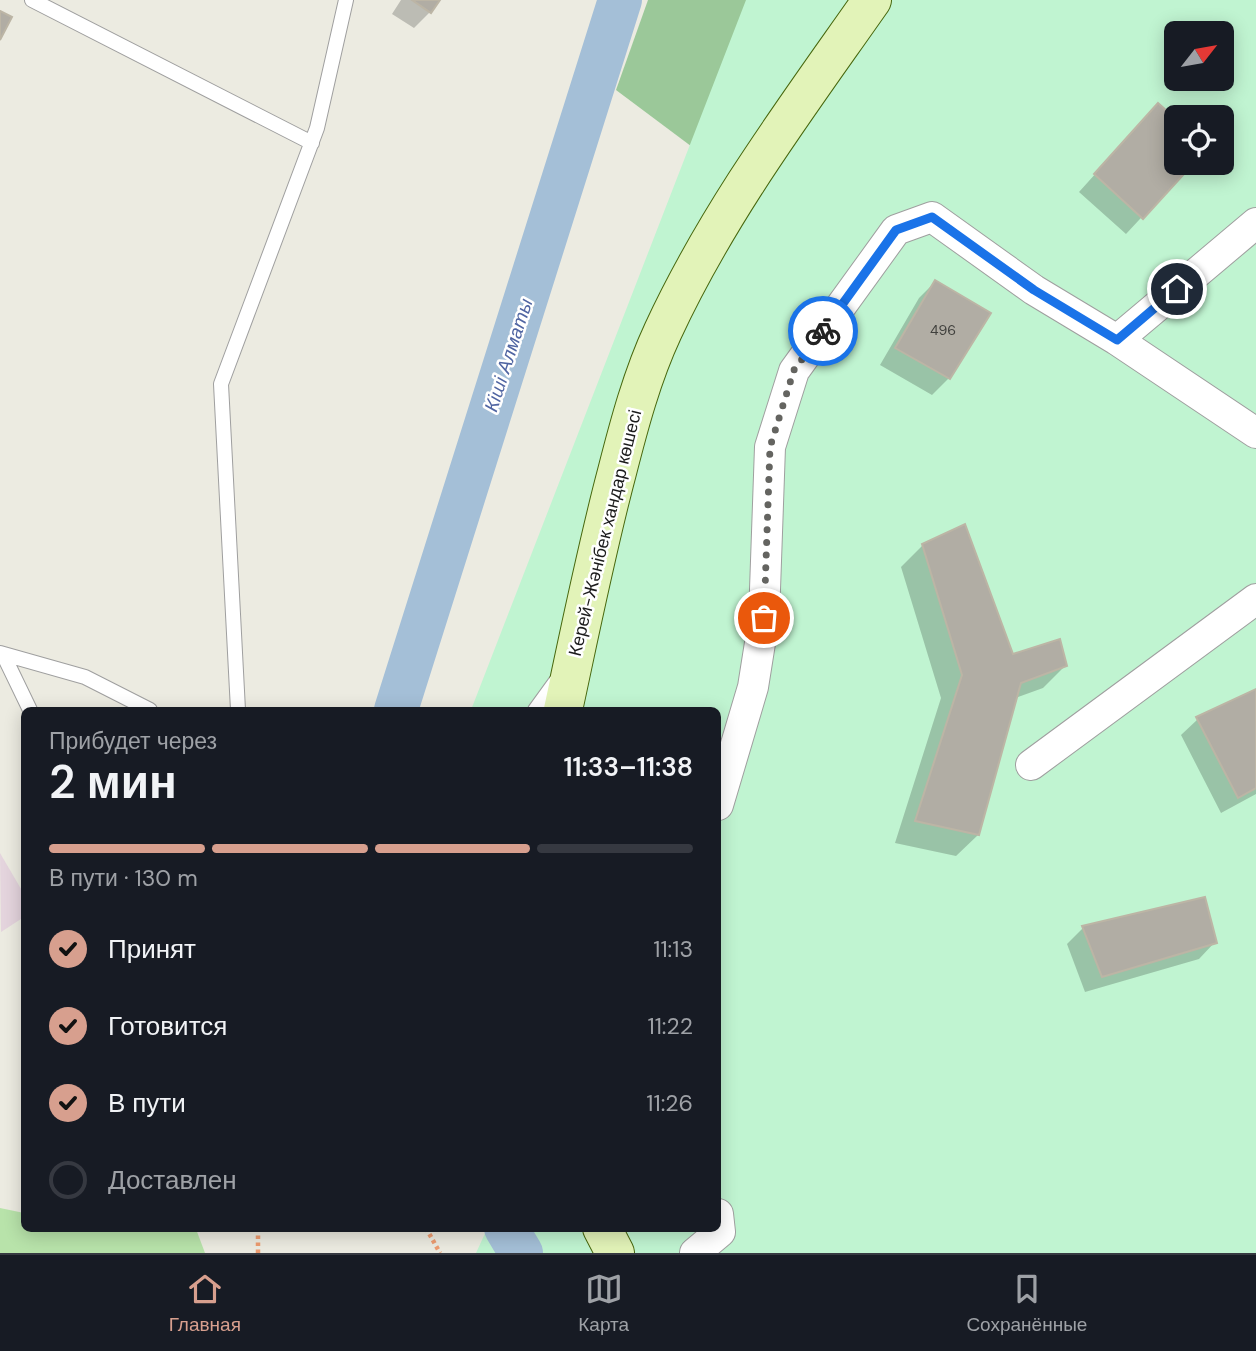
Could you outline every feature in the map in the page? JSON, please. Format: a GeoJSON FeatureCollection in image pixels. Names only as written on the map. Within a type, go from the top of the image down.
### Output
{"type":"FeatureCollection","features":[{"type":"Feature","properties":{"kind":"main road","name":"Керей-Жәнібек хандар көшесі"},"geometry":{"type":"LineString","coordinates":[[564,707],[630,422],[662,334],[704,249],[765,153],[872,0]]}},
{"type":"Feature","properties":{"kind":"main road"},"geometry":{"type":"LineString","coordinates":[[604,1232],[615,1253]]}},
{"type":"Feature","properties":{"kind":"street"},"geometry":{"type":"LineString","coordinates":[[721,796],[753,687],[764,618],[770,447],[794,370],[896,230],[932,217],[1034,290],[1117,340],[1256,433]]}},
{"type":"Feature","properties":{"kind":"street"},"geometry":{"type":"LineString","coordinates":[[1117,340],[1256,222]]}},
{"type":"Feature","properties":{"kind":"street"},"geometry":{"type":"LineString","coordinates":[[1031,765],[1256,599]]}},
{"type":"Feature","properties":{"kind":"street"},"geometry":{"type":"LineString","coordinates":[[695,1253],[718,1232]]}},
{"type":"Feature","properties":{"kind":"lane"},"geometry":{"type":"LineString","coordinates":[[32,0],[312,144]]}},
{"type":"Feature","properties":{"kind":"lane"},"geometry":{"type":"LineString","coordinates":[[238,707],[221,384],[312,144],[346,0]]}},
{"type":"Feature","properties":{"kind":"lane"},"geometry":{"type":"LineString","coordinates":[[1,653],[28,707]]}},
{"type":"Feature","properties":{"kind":"lane"},"geometry":{"type":"LineString","coordinates":[[1,653],[85,677],[144,707]]}},
{"type":"Feature","properties":{"kind":"lane"},"geometry":{"type":"LineString","coordinates":[[537,707],[574,658]]}},
{"type":"Feature","properties":{"kind":"path"},"geometry":{"type":"LineString","coordinates":[[258,1232],[258,1253]]}},
{"type":"Feature","properties":{"kind":"path"},"geometry":{"type":"LineString","coordinates":[[428,1232],[440,1253]]}},
{"type":"Feature","properties":{"kind":"shaded area"},"geometry":{"type":"Polygon","coordinates":[[[0,853],[21,889],[21,919],[1,932],[0,853]]]}},
{"type":"Feature","properties":{"kind":"green space"},"geometry":{"type":"Polygon","coordinates":[[[648,0],[858,0],[727,173],[616,90],[648,0]]]}},
{"type":"Feature","properties":{"kind":"green space"},"geometry":{"type":"Polygon","coordinates":[[[746,0],[1256,0],[1256,1253],[476,1253],[486,1232],[721,1232],[721,707],[472,707],[746,0]]]}},
{"type":"Feature","properties":{"kind":"green space"},"geometry":{"type":"Polygon","coordinates":[[[0,1208],[21,1212],[21,1232],[197,1232],[205,1253],[0,1253],[0,1208]]]}},
{"type":"Feature","properties":{"kind":"building"},"geometry":{"type":"Polygon","coordinates":[[[412,0],[440,0],[431,13],[412,0]]]}},
{"type":"Feature","properties":{"kind":"building"},"geometry":{"type":"Polygon","coordinates":[[[0,11],[12,17],[0,40],[0,11]]]}},
{"type":"Feature","properties":{"kind":"building"},"geometry":{"type":"Polygon","coordinates":[[[1158,103],[1164,108],[1164,175],[1183,175],[1143,219],[1094,174],[1158,103]]]}},
{"type":"Feature","properties":{"kind":"building"},"geometry":{"type":"Polygon","coordinates":[[[935,280],[991,313],[950,379],[895,348],[935,280]]]}},
{"type":"Feature","properties":{"kind":"building"},"geometry":{"type":"Polygon","coordinates":[[[965,524],[1013,654],[1060,639],[1067,666],[1021,683],[979,835],[915,821],[962,675],[922,544],[965,524]]]}},
{"type":"Feature","properties":{"kind":"building"},"geometry":{"type":"Polygon","coordinates":[[[1256,689],[1256,788],[1238,798],[1196,717],[1256,689]]]}},
{"type":"Feature","properties":{"kind":"building"},"geometry":{"type":"Polygon","coordinates":[[[1205,897],[1217,943],[1102,977],[1082,926],[1205,897]]]}},
{"type":"Feature","properties":{"kind":"waterway","name":"Кіші Алматы"},"geometry":{"type":"LineString","coordinates":[[397,707],[620,0]]}},
{"type":"Feature","properties":{"kind":"waterway","name":"Кіші Алматы"},"geometry":{"type":"LineString","coordinates":[[508,1232],[521,1253]]}},
{"type":"Feature","properties":{"kind":"way so far"},"geometry":{"type":"LineString","coordinates":[[764,618],[770,447],[794,370],[823,331]]}},
{"type":"Feature","properties":{"kind":"route"},"geometry":{"type":"LineString","coordinates":[[823,331],[896,230],[932,217],[1034,290],[1117,340],[1177,289]]}}]}
